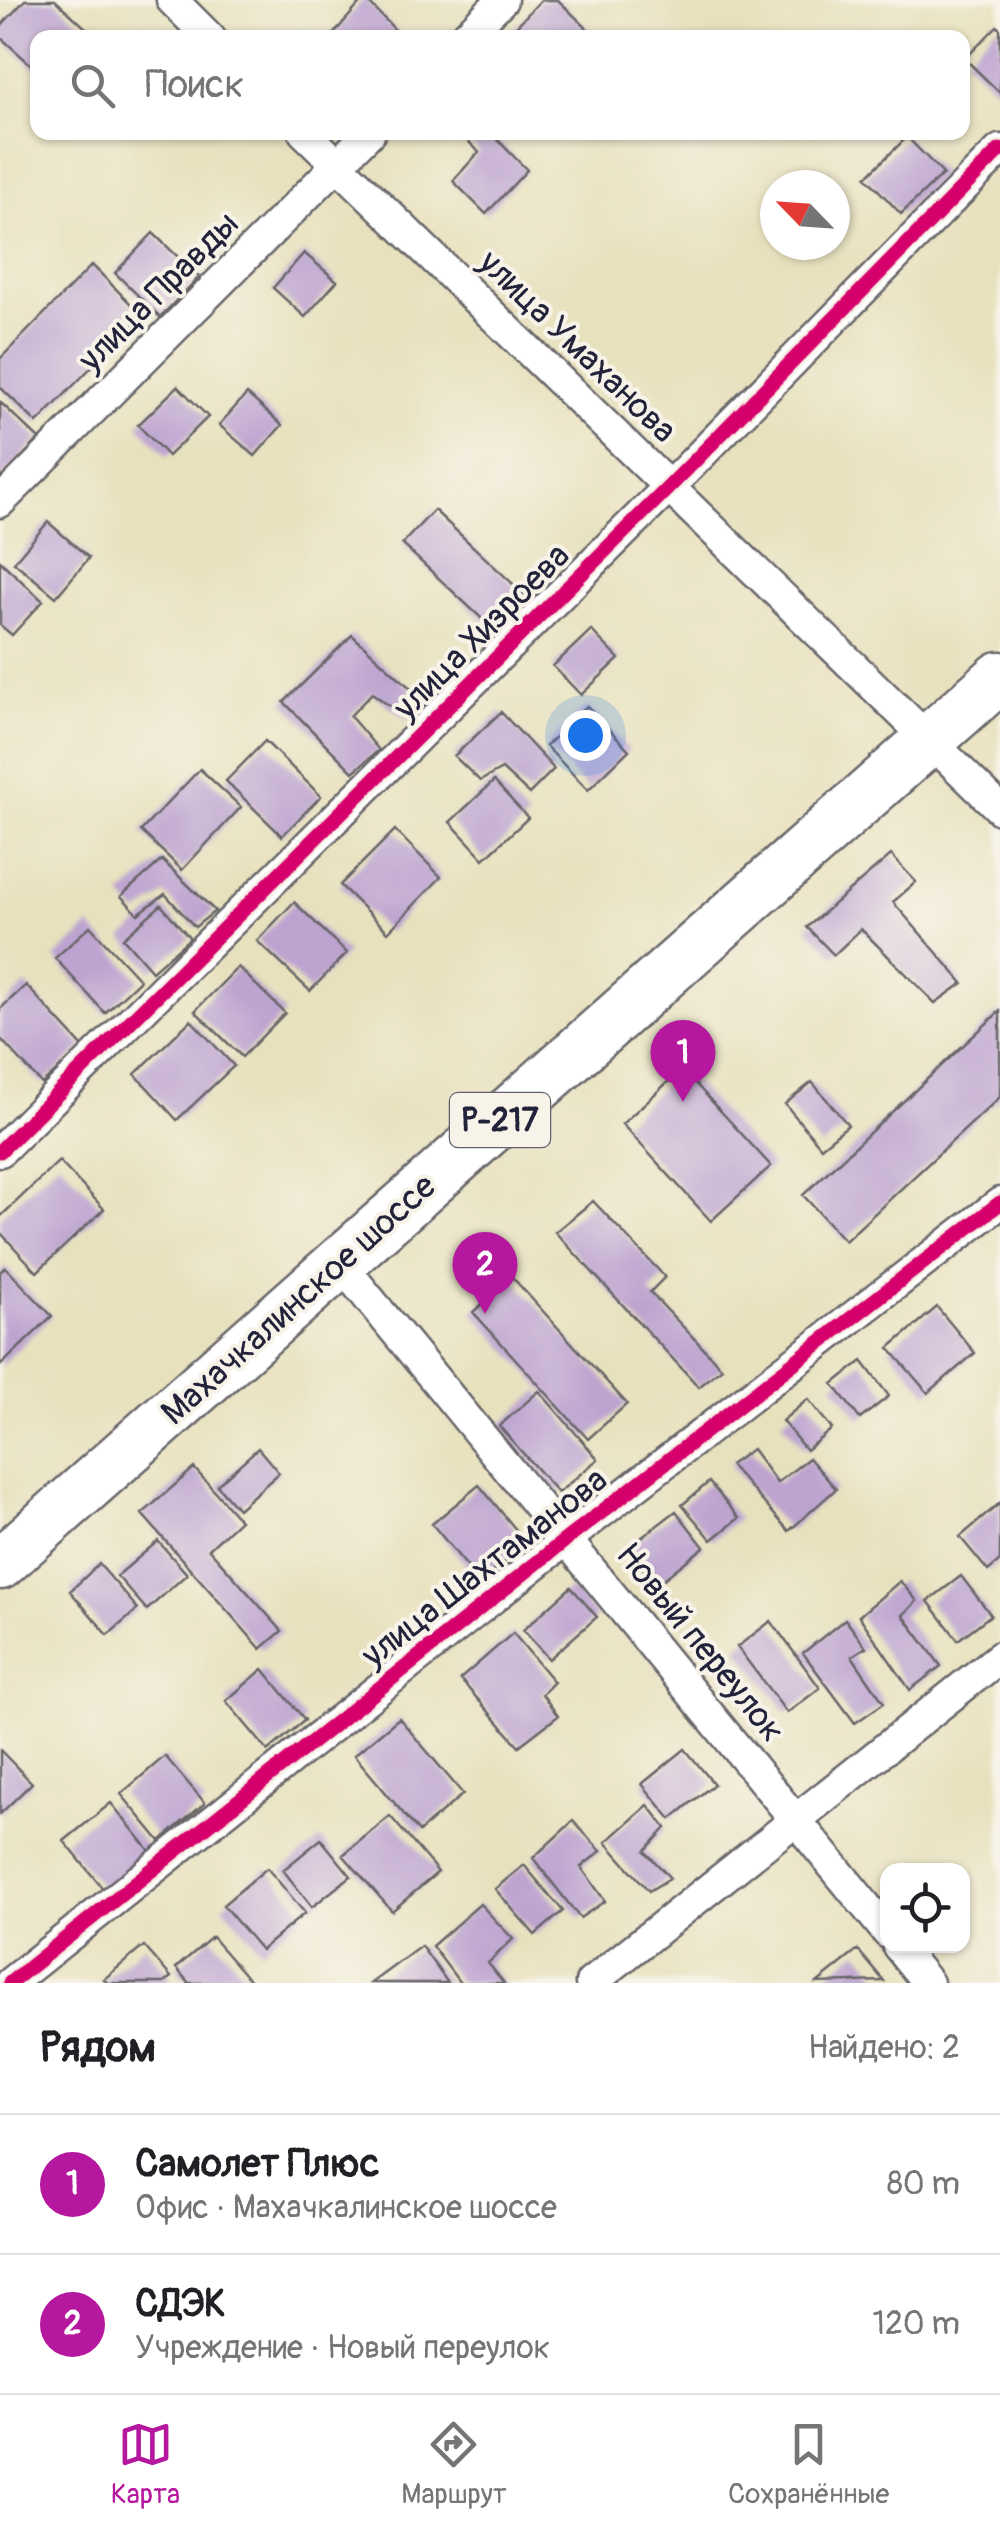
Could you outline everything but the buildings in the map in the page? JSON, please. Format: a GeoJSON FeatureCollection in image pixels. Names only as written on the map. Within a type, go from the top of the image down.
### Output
{"type":"FeatureCollection","features":[{"type":"Feature","properties":{"kind":"highway","name":"Махачкалинское шоссе"},"geometry":{"type":"LineString","coordinates":[[0,1564],[1000,677]]}},
{"type":"Feature","properties":{"kind":"street"},"geometry":{"type":"LineString","coordinates":[[172,0],[202,30]]}},
{"type":"Feature","properties":{"kind":"street"},"geometry":{"type":"LineString","coordinates":[[472,30],[502,0]]}},
{"type":"Feature","properties":{"kind":"street","name":"улица Умаханова"},"geometry":{"type":"LineString","coordinates":[[312,140],[1000,809]]}},
{"type":"Feature","properties":{"kind":"street","name":"улица Правды"},"geometry":{"type":"LineString","coordinates":[[0,502],[362,140]]}},
{"type":"Feature","properties":{"kind":"street","name":"улица Хизроева"},"geometry":{"type":"LineString","coordinates":[[0,1151],[670,486],[1000,150]]}},
{"type":"Feature","properties":{"kind":"street","name":"улица Шахтаманова"},"geometry":{"type":"LineString","coordinates":[[10,1983],[568,1538],[1000,1203]]}},
{"type":"Feature","properties":{"kind":"street","name":"Новый переулок"},"geometry":{"type":"LineString","coordinates":[[340,1262],[880,1923]]}},
{"type":"Feature","properties":{"kind":"street"},"geometry":{"type":"LineString","coordinates":[[592,1983],[1000,1657]]}},
{"type":"Feature","properties":{"kind":"street"},"geometry":{"type":"LineString","coordinates":[[904,1953],[928,1983]]}},
{"type":"Feature","properties":{"kind":"cycle path"},"geometry":{"type":"LineString","coordinates":[[0,1151],[670,486],[1000,150]]}},
{"type":"Feature","properties":{"kind":"cycle path"},"geometry":{"type":"LineString","coordinates":[[10,1983],[568,1538],[1000,1203]]}},
{"type":"Feature","properties":{"kind":"place","name":"Самолет Плюс"},"geometry":{"type":"Point","coordinates":[683,1102]}},
{"type":"Feature","properties":{"kind":"place","name":"СДЭК"},"geometry":{"type":"Point","coordinates":[485,1314]}}]}
